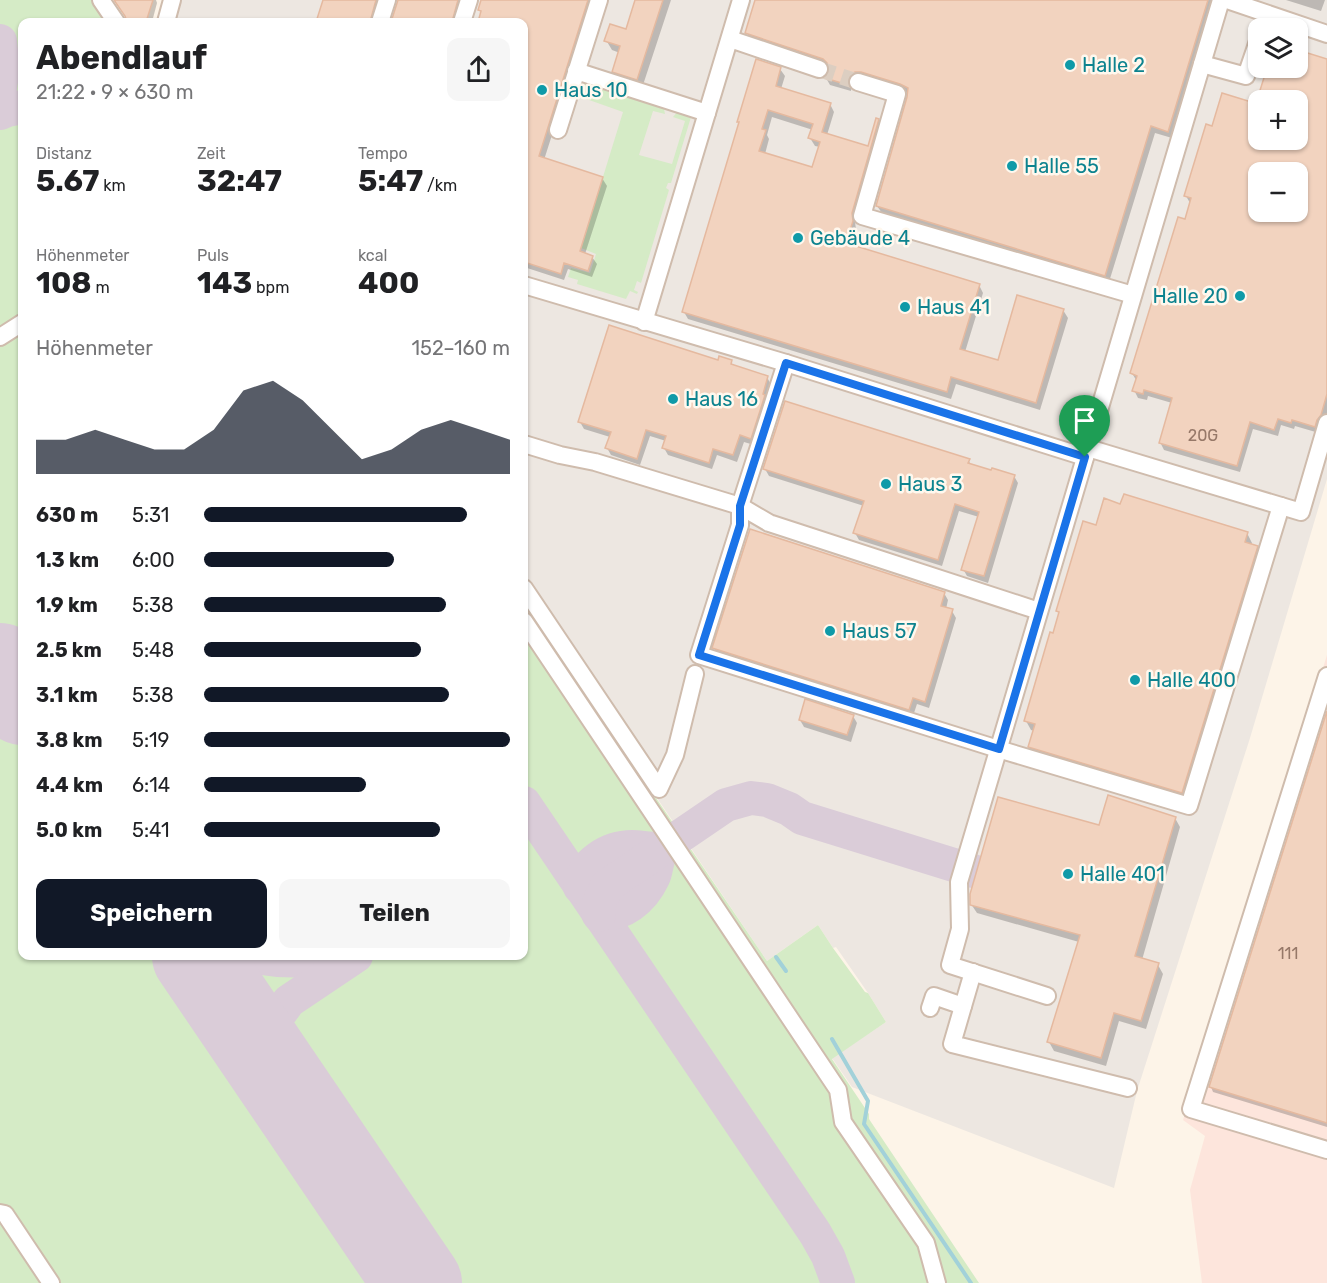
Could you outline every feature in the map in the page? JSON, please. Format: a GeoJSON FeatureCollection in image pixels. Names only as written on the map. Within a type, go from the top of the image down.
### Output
{"type":"FeatureCollection","features":[{"type":"Feature","properties":{"kind":"lane"},"geometry":{"type":"LineString","coordinates":[[101,0],[113,18]]}},
{"type":"Feature","properties":{"kind":"lane"},"geometry":{"type":"LineString","coordinates":[[167,18],[172,0]]}},
{"type":"Feature","properties":{"kind":"lane"},"geometry":{"type":"LineString","coordinates":[[381,18],[387,0]]}},
{"type":"Feature","properties":{"kind":"lane"},"geometry":{"type":"LineString","coordinates":[[463,18],[469,0]]}},
{"type":"Feature","properties":{"kind":"lane"},"geometry":{"type":"LineString","coordinates":[[558,130],[599,0]]}},
{"type":"Feature","properties":{"kind":"lane"},"geometry":{"type":"LineString","coordinates":[[644,322],[741,0]]}},
{"type":"Feature","properties":{"kind":"lane"},"geometry":{"type":"LineString","coordinates":[[1047,996],[950,965],[960,929],[959,882],[1221,0]]}},
{"type":"Feature","properties":{"kind":"lane"},"geometry":{"type":"LineString","coordinates":[[1227,0],[1260,18]]}},
{"type":"Feature","properties":{"kind":"lane"},"geometry":{"type":"LineString","coordinates":[[1308,30],[1327,34]]}},
{"type":"Feature","properties":{"kind":"lane"},"geometry":{"type":"LineString","coordinates":[[730,39],[819,69]]}},
{"type":"Feature","properties":{"kind":"lane"},"geometry":{"type":"LineString","coordinates":[[1202,64],[1246,76],[1248,70]]}},
{"type":"Feature","properties":{"kind":"lane"},"geometry":{"type":"LineString","coordinates":[[576,71],[669,108],[707,113]]}},
{"type":"Feature","properties":{"kind":"lane"},"geometry":{"type":"LineString","coordinates":[[858,82],[897,94],[862,216],[1133,295]]}},
{"type":"Feature","properties":{"kind":"lane"},"geometry":{"type":"LineString","coordinates":[[528,286],[1086,453],[1301,512],[1327,423]]}},
{"type":"Feature","properties":{"kind":"lane"},"geometry":{"type":"LineString","coordinates":[[0,337],[18,326]]}},
{"type":"Feature","properties":{"kind":"lane"},"geometry":{"type":"LineString","coordinates":[[786,363],[740,506],[740,525],[699,655],[1189,806],[1281,506]]}},
{"type":"Feature","properties":{"kind":"lane"},"geometry":{"type":"LineString","coordinates":[[528,445],[560,455],[596,462],[740,506],[769,524],[1039,611]]}},
{"type":"Feature","properties":{"kind":"lane"},"geometry":{"type":"LineString","coordinates":[[528,594],[660,789],[675,755],[695,674]]}},
{"type":"Feature","properties":{"kind":"lane"},"geometry":{"type":"LineString","coordinates":[[528,627],[838,1090],[843,1122],[926,1244],[937,1283]]}},
{"type":"Feature","properties":{"kind":"lane"},"geometry":{"type":"LineString","coordinates":[[1327,676],[1191,1109],[1327,1150]]}},
{"type":"Feature","properties":{"kind":"lane"},"geometry":{"type":"LineString","coordinates":[[973,972],[952,1044],[1128,1088]]}},
{"type":"Feature","properties":{"kind":"lane"},"geometry":{"type":"LineString","coordinates":[[930,1008],[934,996],[963,1006]]}},
{"type":"Feature","properties":{"kind":"lane"},"geometry":{"type":"LineString","coordinates":[[0,1213],[5,1214],[51,1283]]}},
{"type":"Feature","properties":{"kind":"shaded area"},"geometry":{"type":"Polygon","coordinates":[[[166,0],[1327,0],[1327,479],[1250,738],[1137,1091],[1114,1188],[852,1087],[832,1058],[886,1022],[836,947],[833,948],[818,925],[767,961],[528,607],[528,18],[161,18],[166,0]]]}},
{"type":"Feature","properties":{"kind":"shaded area"},"geometry":{"type":"Polygon","coordinates":[[[1327,655],[1327,1283],[1202,1283],[1190,1190],[1205,1136],[1183,1120],[1327,655]]]}},
{"type":"Feature","properties":{"kind":"green space"},"geometry":{"type":"Polygon","coordinates":[[[0,0],[110,0],[123,18],[18,18],[18,960],[528,960],[528,610],[767,961],[818,925],[865,992],[868,993],[886,1022],[832,1059],[869,1114],[869,1119],[979,1283],[0,1283],[0,0]]]}},
{"type":"Feature","properties":{"kind":"green space"},"geometry":{"type":"Polygon","coordinates":[[[582,81],[663,104],[665,114],[653,111],[639,155],[672,164],[685,121],[673,117],[680,109],[689,113],[691,117],[671,183],[668,183],[666,188],[669,190],[641,283],[637,281],[634,290],[638,292],[637,294],[630,291],[626,299],[577,284],[578,280],[568,277],[571,268],[590,273],[596,254],[581,248],[623,112],[575,95],[582,81]]]}},
{"type":"Feature","properties":{"kind":"building"},"geometry":{"type":"Polygon","coordinates":[[[114,0],[153,0],[147,18],[126,18],[114,0]]]}},
{"type":"Feature","properties":{"kind":"building"},"geometry":{"type":"Polygon","coordinates":[[[323,0],[376,0],[371,18],[317,18],[323,0]]]}},
{"type":"Feature","properties":{"kind":"building"},"geometry":{"type":"Polygon","coordinates":[[[398,0],[458,0],[453,18],[392,18],[398,0]]]}},
{"type":"Feature","properties":{"kind":"building","name":"Haus 10"},"geometry":{"type":"Polygon","coordinates":[[[481,0],[588,0],[539,156],[603,177],[580,251],[593,256],[588,271],[564,263],[561,274],[528,263],[528,18],[479,18],[481,11],[478,10],[481,0]]]}},
{"type":"Feature","properties":{"kind":"building"},"geometry":{"type":"Polygon","coordinates":[[[635,0],[663,0],[637,80],[612,72],[620,46],[604,41],[610,24],[626,29],[635,0]]]}},
{"type":"Feature","properties":{"kind":"building"},"geometry":{"type":"Polygon","coordinates":[[[755,0],[1208,0],[1168,132],[1151,126],[1105,276],[876,206],[908,88],[861,72],[850,75],[848,85],[825,78],[829,73],[829,68],[823,59],[745,33],[755,0]]]}},
{"type":"Feature","properties":{"kind":"building","name":"Halle 20"},"geometry":{"type":"Polygon","coordinates":[[[1308,53],[1327,59],[1327,394],[1315,427],[1292,420],[1291,423],[1278,419],[1274,430],[1250,422],[1237,466],[1159,443],[1172,398],[1144,390],[1143,394],[1132,391],[1137,376],[1130,373],[1178,217],[1185,219],[1191,198],[1184,196],[1206,124],[1212,126],[1222,93],[1248,101],[1248,150],[1308,150],[1308,90],[1260,90],[1264,78],[1308,78],[1308,53]]]}},
{"type":"Feature","properties":{"kind":"building"},"geometry":{"type":"Polygon","coordinates":[[[756,59],[781,67],[776,86],[831,103],[822,132],[868,146],[876,118],[879,119],[852,213],[853,221],[846,243],[980,284],[960,349],[998,360],[1017,295],[1064,309],[1036,403],[951,377],[947,392],[682,312],[739,122],[737,122],[756,59]],[[768,110],[762,129],[766,130],[759,151],[812,167],[820,142],[808,138],[813,124],[768,110]]]}},
{"type":"Feature","properties":{"kind":"building","name":"Haus 16"},"geometry":{"type":"Polygon","coordinates":[[[609,325],[718,360],[719,356],[732,360],[731,364],[768,376],[763,394],[765,395],[751,439],[740,435],[733,455],[713,449],[709,463],[662,448],[666,436],[646,430],[637,459],[605,448],[611,432],[578,422],[609,325]]]}},
{"type":"Feature","properties":{"kind":"building","name":"Haus 3"},"geometry":{"type":"Polygon","coordinates":[[[785,401],[970,459],[968,463],[1015,475],[984,576],[961,570],[979,512],[955,504],[938,560],[853,533],[864,501],[763,469],[785,401]]]}},
{"type":"Feature","properties":{"kind":"building","name":"Halle 400"},"geometry":{"type":"Polygon","coordinates":[[[1124,494],[1248,532],[1245,542],[1258,546],[1182,793],[1028,747],[1035,724],[1024,721],[1050,632],[1053,633],[1059,612],[1056,611],[1083,521],[1096,525],[1104,498],[1120,504],[1124,494]]]}},
{"type":"Feature","properties":{"kind":"building","name":"Haus 57"},"geometry":{"type":"Polygon","coordinates":[[[750,529],[945,592],[941,606],[953,609],[925,702],[913,698],[909,710],[712,648],[750,529]]]}},
{"type":"Feature","properties":{"kind":"building"},"geometry":{"type":"Polygon","coordinates":[[[805,699],[854,715],[847,735],[799,720],[805,699]]]}},
{"type":"Feature","properties":{"kind":"building"},"geometry":{"type":"Polygon","coordinates":[[[1327,711],[1327,1123],[1209,1087],[1327,711]]]}},
{"type":"Feature","properties":{"kind":"building","name":"Halle 401"},"geometry":{"type":"Polygon","coordinates":[[[1108,795],[1176,817],[1135,956],[1159,963],[1141,1021],[1114,1013],[1101,1058],[1047,1042],[1080,935],[970,905],[970,894],[998,797],[1099,825],[1108,795]]]}},
{"type":"Feature","properties":{"kind":"waterway"},"geometry":{"type":"LineString","coordinates":[[776,957],[786,971]]}},
{"type":"Feature","properties":{"kind":"waterway"},"geometry":{"type":"LineString","coordinates":[[832,1039],[868,1101],[864,1124],[971,1283]]}},
{"type":"Feature","properties":{"kind":"taxiway"},"geometry":{"type":"LineString","coordinates":[[0,41],[3,68],[0,88]]}},
{"type":"Feature","properties":{"kind":"taxiway"},"geometry":{"type":"LineString","coordinates":[[0,113],[18,108]]}},
{"type":"Feature","properties":{"kind":"taxiway"},"geometry":{"type":"LineString","coordinates":[[599,915],[598,905],[607,886],[726,805],[751,798],[767,800],[789,809],[802,818],[973,871]]}},
{"type":"Feature","properties":{"kind":"taxiway"},"geometry":{"type":"LineString","coordinates":[[528,809],[815,1233],[828,1256],[838,1283]]}},
{"type":"Feature","properties":{"kind":"taxiway"},"geometry":{"type":"LineString","coordinates":[[580,887],[582,878],[591,864],[606,853],[632,847],[656,849],[664,847]]}},
{"type":"Feature","properties":{"kind":"taxiway"},"geometry":{"type":"LineString","coordinates":[[598,913],[616,912],[638,899],[649,886],[664,847]]}},
{"type":"Feature","properties":{"kind":"taxiway"},"geometry":{"type":"LineString","coordinates":[[283,1084],[269,1045],[272,1027],[289,1001],[350,960]]}},
{"type":"Feature","properties":{"kind":"runway"},"geometry":{"type":"LineString","coordinates":[[0,667],[18,695]]}},
{"type":"Feature","properties":{"kind":"runway"},"geometry":{"type":"LineString","coordinates":[[199,960],[418,1283]]}},
{"type":"Feature","properties":{"kind":"tunnel"},"geometry":{"type":"LineString","coordinates":[[819,69],[858,82]]}},
{"type":"Feature","properties":{"kind":"place","name":"Halle 2"},"geometry":{"type":"Point","coordinates":[1070,65]}},
{"type":"Feature","properties":{"kind":"place","name":"Haus 10"},"geometry":{"type":"Point","coordinates":[542,90]}},
{"type":"Feature","properties":{"kind":"place","name":"Halle 55"},"geometry":{"type":"Point","coordinates":[1012,166]}},
{"type":"Feature","properties":{"kind":"place","name":"Gebäude 4"},"geometry":{"type":"Point","coordinates":[798,238]}},
{"type":"Feature","properties":{"kind":"place","name":"Halle 20"},"geometry":{"type":"Point","coordinates":[1240,296]}},
{"type":"Feature","properties":{"kind":"place","name":"Haus 41"},"geometry":{"type":"Point","coordinates":[905,307]}},
{"type":"Feature","properties":{"kind":"place","name":"Haus 16"},"geometry":{"type":"Point","coordinates":[673,399]}},
{"type":"Feature","properties":{"kind":"place","name":"Haus 3"},"geometry":{"type":"Point","coordinates":[886,484]}},
{"type":"Feature","properties":{"kind":"place","name":"Haus 57"},"geometry":{"type":"Point","coordinates":[830,631]}},
{"type":"Feature","properties":{"kind":"place","name":"Halle 400"},"geometry":{"type":"Point","coordinates":[1135,680]}},
{"type":"Feature","properties":{"kind":"place","name":"Halle 401"},"geometry":{"type":"Point","coordinates":[1068,874]}},
{"type":"Feature","properties":{"kind":"route"},"geometry":{"type":"LineString","coordinates":[[786,363],[1085,457],[999,749],[699,655],[740,525],[740,506],[786,363]]}}]}
